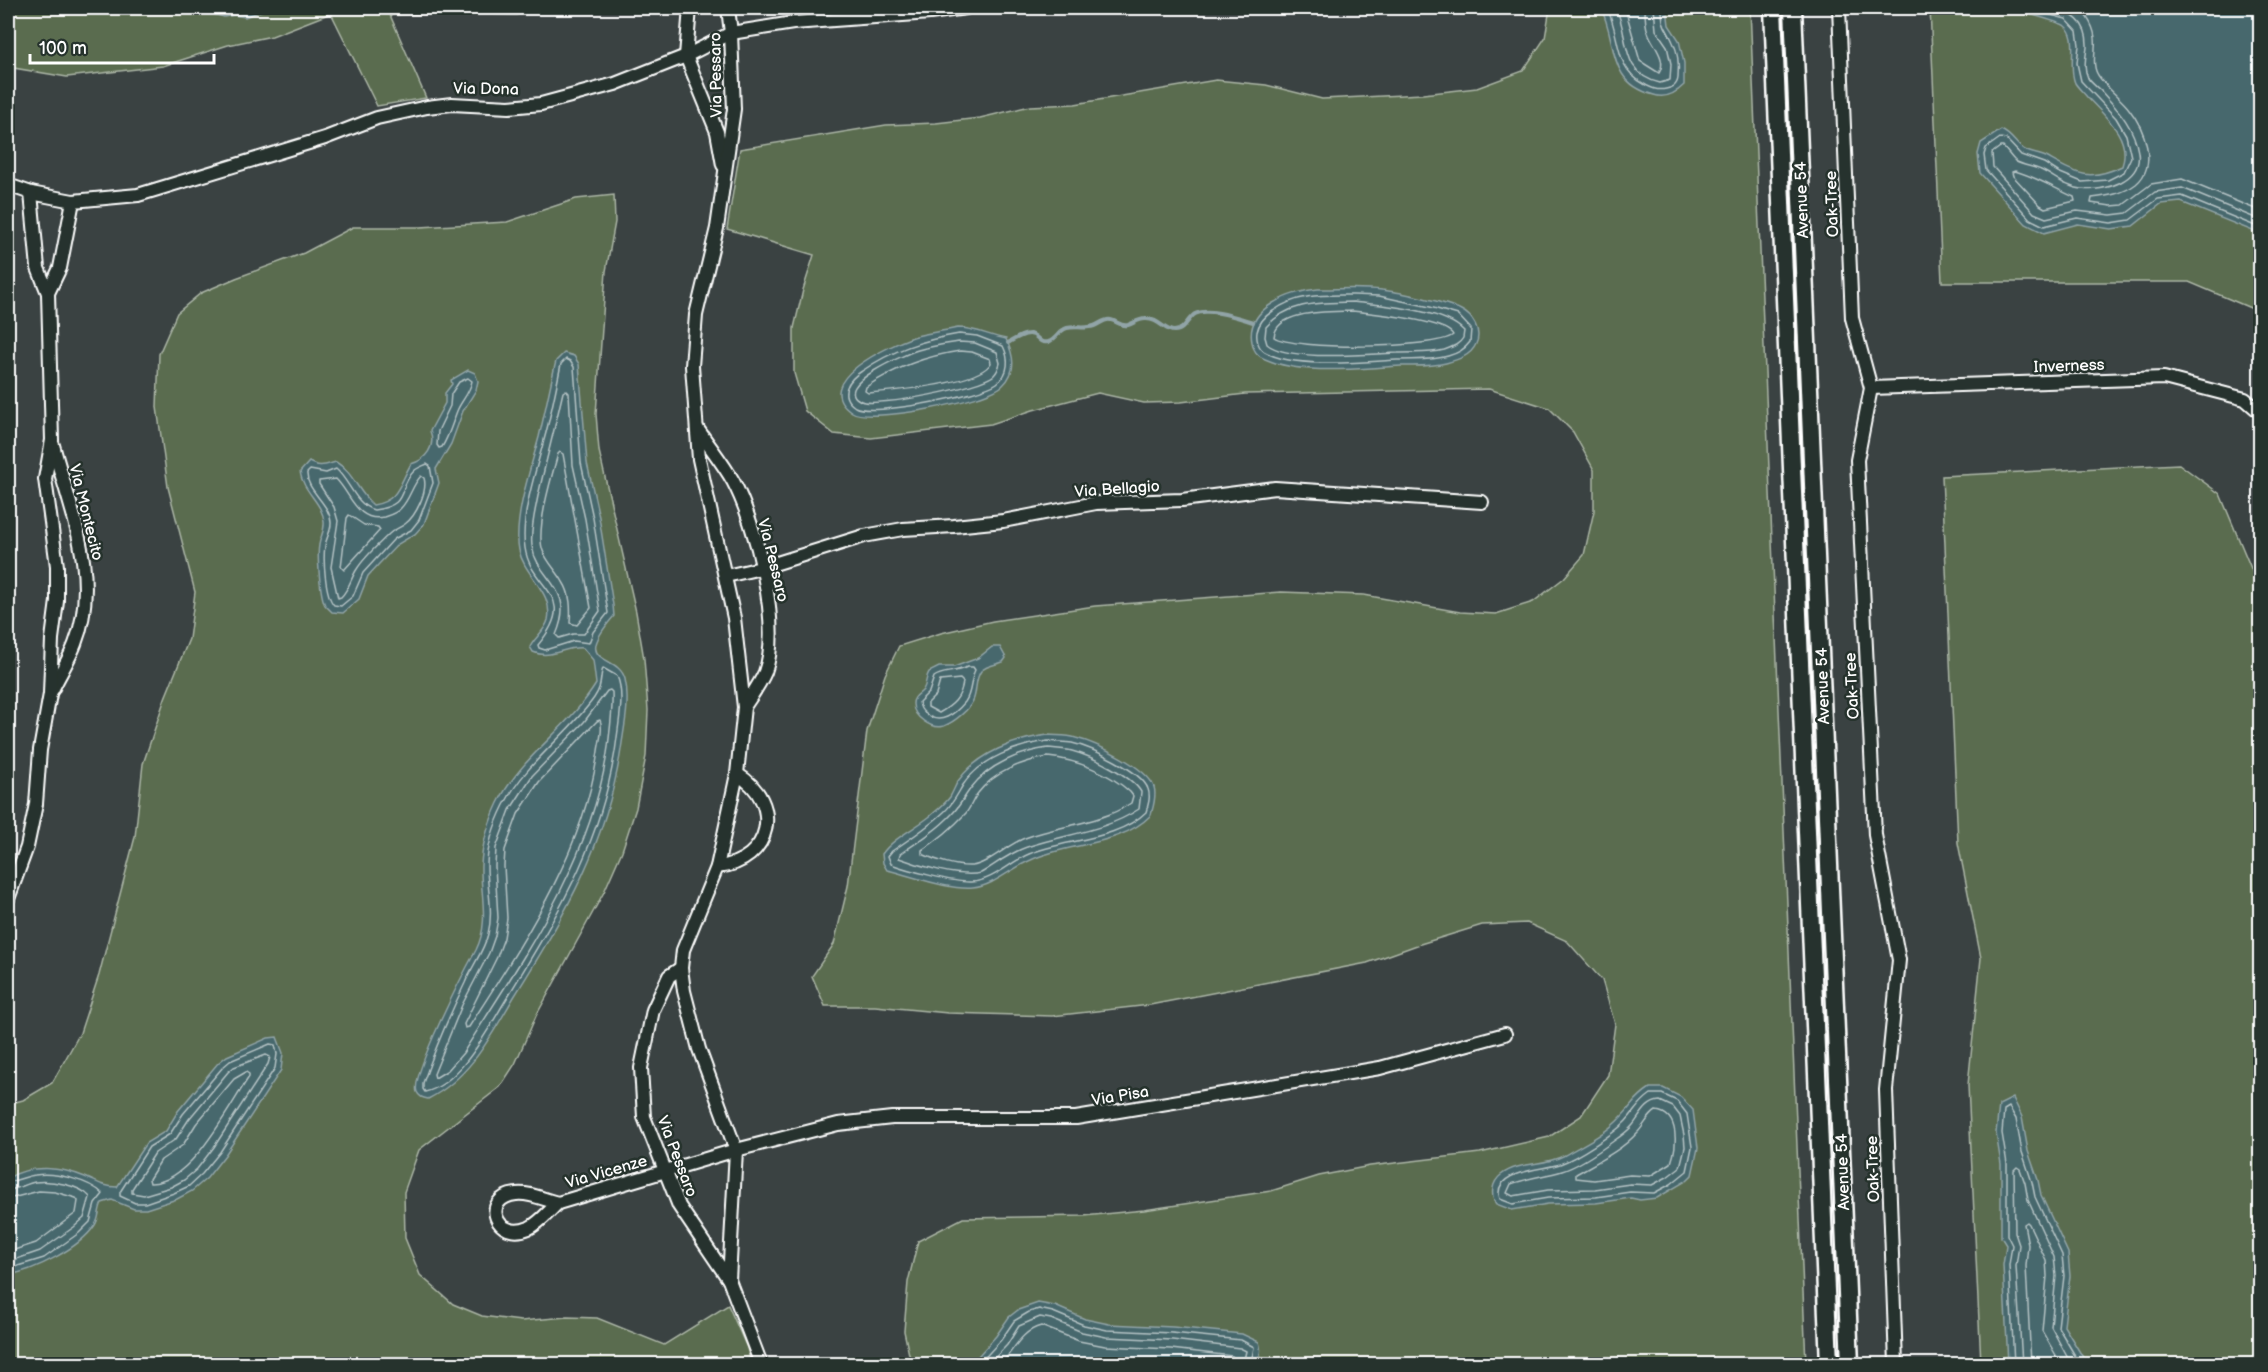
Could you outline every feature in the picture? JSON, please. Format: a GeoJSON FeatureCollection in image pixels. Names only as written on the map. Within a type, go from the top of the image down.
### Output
{"type":"FeatureCollection","features":[{"type":"Feature","properties":{"kind":"street","name":"Via Pessaro"},"geometry":{"type":"LineString","coordinates":[[690,8],[686,56],[717,132],[725,177]]}},
{"type":"Feature","properties":{"kind":"street","name":"Via Pessaro"},"geometry":{"type":"LineString","coordinates":[[728,8],[734,110],[717,228],[696,315],[692,366],[699,459],[734,618],[744,707],[737,774],[717,867],[683,950],[681,968],[684,991],[699,1049],[736,1150],[729,1280]]}},
{"type":"Feature","properties":{"kind":"street","name":"Via Dona"},"geometry":{"type":"LineString","coordinates":[[8,185],[31,193],[73,201],[138,195],[325,138],[377,118],[427,106],[452,104],[509,107],[541,104],[615,84],[686,56],[731,33],[793,23],[930,13],[966,8]]}},
{"type":"Feature","properties":{"kind":"street","name":"Avenue 54"},"geometry":{"type":"LineString","coordinates":[[1773,8],[1829,1365]]}},
{"type":"Feature","properties":{"kind":"street","name":"Avenue 54"},"geometry":{"type":"LineString","coordinates":[[1793,8],[1850,1365]]}},
{"type":"Feature","properties":{"kind":"street","name":"Oak-Tree"},"geometry":{"type":"LineString","coordinates":[[1839,8],[1852,318],[1871,388],[1857,460],[1875,835],[1899,960],[1886,1090],[1896,1365]]}},
{"type":"Feature","properties":{"kind":"street","name":"Via Montecito"},"geometry":{"type":"LineString","coordinates":[[8,899],[27,847],[36,804],[40,750],[50,694],[52,639],[57,601],[57,566],[45,479],[52,440],[48,293],[38,268],[31,193]]}},
{"type":"Feature","properties":{"kind":"street","name":"Via Montecito"},"geometry":{"type":"LineString","coordinates":[[48,293],[60,268],[73,201]]}},
{"type":"Feature","properties":{"kind":"street","name":"Inverness"},"geometry":{"type":"LineString","coordinates":[[1871,388],[2164,378],[2246,399],[2260,412]]}},
{"type":"Feature","properties":{"kind":"street","name":"Via Pessaro"},"geometry":{"type":"LineString","coordinates":[[697,428],[734,482],[753,533],[770,605],[771,638],[765,672],[744,707]]}},
{"type":"Feature","properties":{"kind":"street","name":"Via Montecito"},"geometry":{"type":"LineString","coordinates":[[50,694],[76,644],[84,605],[85,570],[52,440]]}},
{"type":"Feature","properties":{"kind":"street","name":"Via Bellagio"},"geometry":{"type":"LineString","coordinates":[[726,576],[864,536],[903,529],[1003,521],[1096,502],[1182,500],[1275,488],[1482,502]]}},
{"type":"Feature","properties":{"kind":"street"},"geometry":{"type":"LineString","coordinates":[[717,867],[732,866],[741,862],[754,852],[763,838],[766,824],[765,809],[759,794],[750,782],[737,774]]}},
{"type":"Feature","properties":{"kind":"street","name":"Via Pessaro"},"geometry":{"type":"LineString","coordinates":[[681,968],[669,976],[653,1010],[641,1068],[644,1117],[679,1206],[729,1280],[761,1365]]}},
{"type":"Feature","properties":{"kind":"street","name":"Via Pisa"},"geometry":{"type":"LineString","coordinates":[[664,1172],[736,1150],[838,1124],[892,1118],[1076,1118],[1106,1114],[1380,1068],[1505,1034]]}},
{"type":"Feature","properties":{"kind":"street","name":"Via Vicenze"},"geometry":{"type":"LineString","coordinates":[[558,1203],[520,1193],[509,1195],[494,1212],[496,1220],[502,1227],[520,1230],[537,1222],[558,1203],[664,1172]]}},
{"type":"Feature","properties":{"kind":"green space"},"geometry":{"type":"Polygon","coordinates":[[[8,8],[540,8],[516,15],[453,13],[390,15],[426,98],[377,106],[331,13],[272,36],[228,45],[163,66],[67,77],[8,67],[8,8]]]}},
{"type":"Feature","properties":{"kind":"green space"},"geometry":{"type":"Polygon","coordinates":[[[1550,8],[1750,8],[1806,1364],[911,1364],[904,1331],[908,1282],[918,1241],[963,1218],[1084,1216],[1144,1210],[1271,1191],[1319,1176],[1370,1166],[1480,1153],[1549,1137],[1581,1116],[1608,1075],[1615,1024],[1602,980],[1567,941],[1527,923],[1482,925],[1367,963],[1150,1005],[1052,1016],[948,1013],[875,1006],[825,1006],[812,976],[834,944],[848,886],[867,731],[885,675],[899,646],[993,621],[1095,606],[1281,592],[1364,595],[1460,612],[1496,614],[1533,602],[1564,578],[1584,555],[1594,511],[1594,470],[1573,432],[1549,408],[1489,389],[1245,394],[1181,402],[1144,403],[1098,393],[991,424],[871,438],[834,434],[805,411],[794,373],[794,328],[814,255],[727,229],[740,149],[886,125],[980,118],[1030,106],[1075,104],[1216,80],[1266,85],[1322,99],[1423,94],[1477,88],[1523,71],[1545,38],[1550,8]]]}},
{"type":"Feature","properties":{"kind":"green space"},"geometry":{"type":"Polygon","coordinates":[[[1930,8],[2260,8],[2260,312],[2189,282],[1942,282],[1930,8]]]}},
{"type":"Feature","properties":{"kind":"green space"},"geometry":{"type":"Polygon","coordinates":[[[614,195],[615,222],[606,271],[596,414],[599,451],[636,612],[644,659],[648,710],[646,756],[636,808],[622,851],[604,892],[536,1016],[515,1064],[500,1087],[419,1150],[404,1192],[405,1238],[420,1275],[453,1304],[482,1316],[521,1321],[567,1317],[597,1318],[664,1345],[728,1305],[747,1348],[751,1364],[8,1364],[8,1104],[23,1100],[52,1083],[80,1033],[99,975],[135,837],[143,764],[165,698],[189,639],[195,592],[168,487],[157,407],[159,354],[177,313],[201,293],[304,253],[353,227],[420,227],[507,222],[576,199],[614,195]]]}},
{"type":"Feature","properties":{"kind":"green space"},"geometry":{"type":"Polygon","coordinates":[[[2179,464],[2220,494],[2260,590],[2260,1364],[1981,1364],[1968,1085],[1981,958],[1958,843],[1942,476],[2179,464]]]}},
{"type":"Feature","properties":{"kind":"water"},"geometry":{"type":"Polygon","coordinates":[[[191,8],[212,8],[223,14],[243,13],[252,8],[269,8],[245,17],[234,15],[224,17],[191,8]]]}},
{"type":"Feature","properties":{"kind":"water"},"geometry":{"type":"Polygon","coordinates":[[[1601,8],[1667,8],[1669,25],[1679,40],[1684,63],[1684,85],[1670,94],[1658,96],[1639,89],[1628,81],[1616,60],[1601,8]]]}},
{"type":"Feature","properties":{"kind":"water"},"geometry":{"type":"Polygon","coordinates":[[[2009,8],[2260,8],[2260,234],[2181,202],[2161,204],[2133,226],[2111,229],[2078,224],[2044,233],[2026,224],[1980,173],[1978,154],[1981,143],[2001,130],[2025,150],[2075,172],[2092,175],[2122,166],[2124,156],[2123,146],[2115,128],[2075,83],[2072,68],[2073,45],[2069,31],[2062,24],[2009,8]]]}},
{"type":"Feature","properties":{"kind":"water"},"geometry":{"type":"Polygon","coordinates":[[[1318,289],[1382,290],[1445,304],[1465,313],[1473,320],[1478,339],[1471,352],[1459,359],[1424,366],[1350,369],[1297,368],[1265,359],[1258,354],[1254,350],[1252,330],[1263,311],[1295,293],[1318,289]]]}},
{"type":"Feature","properties":{"kind":"water"},"geometry":{"type":"Polygon","coordinates":[[[958,328],[971,329],[1006,339],[1013,363],[1011,374],[1003,385],[976,398],[904,413],[863,415],[852,412],[841,400],[839,389],[846,377],[872,356],[913,337],[958,328]]]}},
{"type":"Feature","properties":{"kind":"water"},"geometry":{"type":"Polygon","coordinates":[[[564,353],[574,356],[579,364],[587,463],[599,517],[613,605],[614,616],[602,632],[596,644],[596,651],[621,671],[625,679],[626,719],[607,813],[582,876],[567,906],[478,1055],[456,1080],[428,1099],[421,1097],[417,1092],[417,1082],[430,1045],[476,950],[483,929],[482,857],[484,841],[498,803],[519,771],[573,715],[596,684],[593,660],[583,648],[540,654],[533,652],[530,647],[547,624],[549,610],[543,592],[526,568],[519,550],[518,524],[524,494],[556,361],[564,353]]]}},
{"type":"Feature","properties":{"kind":"water"},"geometry":{"type":"Polygon","coordinates":[[[468,370],[475,373],[478,381],[476,390],[463,411],[451,444],[436,469],[439,483],[424,524],[415,534],[398,544],[368,576],[359,599],[343,613],[332,612],[323,600],[319,575],[318,550],[324,528],[323,515],[305,486],[300,472],[309,462],[326,465],[336,462],[347,471],[373,505],[388,500],[397,491],[411,464],[425,456],[431,447],[430,431],[445,403],[445,393],[452,384],[451,380],[468,370]]]}},
{"type":"Feature","properties":{"kind":"water"},"geometry":{"type":"Polygon","coordinates":[[[992,647],[1000,647],[1006,658],[1003,662],[988,666],[981,671],[974,698],[966,711],[939,727],[920,718],[914,709],[913,701],[924,688],[929,672],[939,667],[954,667],[978,658],[992,647]]]}},
{"type":"Feature","properties":{"kind":"water"},"geometry":{"type":"Polygon","coordinates":[[[1048,735],[1073,737],[1085,741],[1132,764],[1149,779],[1154,787],[1151,815],[1125,833],[1046,854],[1024,863],[981,887],[952,887],[887,870],[882,854],[898,838],[943,805],[966,771],[998,749],[1023,740],[1048,735]]]}},
{"type":"Feature","properties":{"kind":"water"},"geometry":{"type":"Polygon","coordinates":[[[277,1037],[283,1053],[281,1070],[225,1155],[207,1178],[192,1191],[177,1199],[146,1209],[134,1209],[112,1200],[102,1203],[98,1220],[79,1242],[56,1257],[30,1269],[8,1275],[8,1178],[36,1169],[56,1169],[117,1187],[146,1143],[166,1131],[178,1111],[218,1063],[227,1056],[268,1038],[277,1037]]]}},
{"type":"Feature","properties":{"kind":"water"},"geometry":{"type":"Polygon","coordinates":[[[1650,1088],[1663,1088],[1681,1097],[1693,1110],[1698,1148],[1692,1175],[1686,1181],[1657,1198],[1548,1204],[1512,1210],[1496,1204],[1493,1189],[1501,1175],[1524,1165],[1556,1159],[1586,1143],[1615,1123],[1650,1088]]]}},
{"type":"Feature","properties":{"kind":"water"},"geometry":{"type":"Polygon","coordinates":[[[2013,1098],[2022,1117],[2028,1151],[2041,1195],[2068,1253],[2070,1276],[2064,1326],[2087,1364],[2008,1364],[2003,1265],[2006,1245],[2001,1237],[2001,1164],[1996,1133],[1999,1105],[2013,1098]]]}},
{"type":"Feature","properties":{"kind":"water"},"geometry":{"type":"Polygon","coordinates":[[[1038,1303],[1055,1306],[1085,1319],[1109,1324],[1173,1327],[1242,1334],[1259,1342],[1260,1354],[1254,1364],[971,1364],[996,1336],[1009,1317],[1018,1310],[1038,1303]]]}},
{"type":"Feature","properties":{"kind":"waterway"},"geometry":{"type":"LineString","coordinates":[[1008,343],[1026,334],[1048,342],[1067,328],[1091,327],[1105,320],[1126,325],[1150,319],[1174,331],[1181,329],[1192,316],[1201,312],[1224,314],[1253,322]]}}]}
